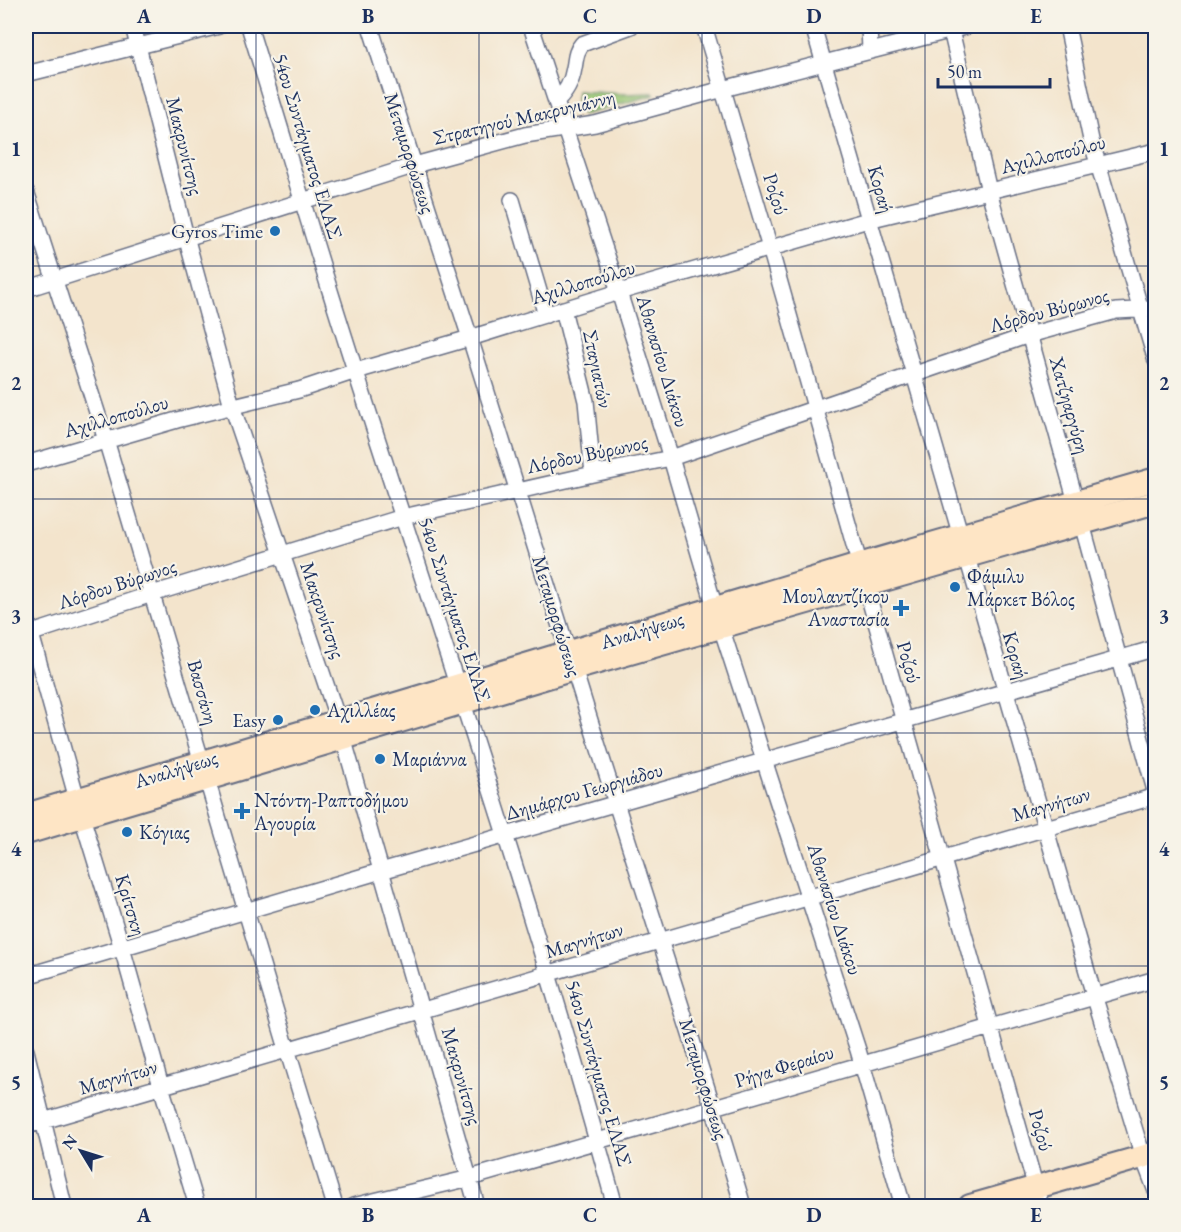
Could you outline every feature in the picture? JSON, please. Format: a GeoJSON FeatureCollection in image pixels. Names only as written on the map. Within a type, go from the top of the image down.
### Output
{"type":"FeatureCollection","features":[{"type":"Feature","properties":{"kind":"main road","name":"Αναλήψεως"},"geometry":{"type":"LineString","coordinates":[[26,833],[79,808],[461,693],[1079,512],[1155,479]]}},
{"type":"Feature","properties":{"kind":"main road","name":"Αναλήψεως"},"geometry":{"type":"LineString","coordinates":[[1079,512],[1155,502]]}},
{"type":"Feature","properties":{"kind":"main road","name":"Αναλήψεως"},"geometry":{"type":"LineString","coordinates":[[26,815],[79,808]]}},
{"type":"Feature","properties":{"kind":"main road"},"geometry":{"type":"LineString","coordinates":[[970,1206],[1038,1197],[1149,1155]]}},
{"type":"Feature","properties":{"kind":"street","name":"Μακρυνίτσης"},"geometry":{"type":"LineString","coordinates":[[133,26],[186,238],[232,406],[340,729],[477,1206]]}},
{"type":"Feature","properties":{"kind":"street"},"geometry":{"type":"LineString","coordinates":[[26,74],[138,45],[188,29],[219,26]]}},
{"type":"Feature","properties":{"kind":"street","name":"54ου Συντάγματος ΕΛΑΣ"},"geometry":{"type":"LineString","coordinates":[[249,26],[356,371],[461,693],[598,1142],[615,1206]]}},
{"type":"Feature","properties":{"kind":"street","name":"Μεταμορφώσεως"},"geometry":{"type":"LineString","coordinates":[[370,26],[615,803],[714,1108],[743,1206]]}},
{"type":"Feature","properties":{"kind":"street","name":"Αθανασίου Διάκου"},"geometry":{"type":"LineString","coordinates":[[531,26],[619,292],[718,617],[862,1064],[903,1206]]}},
{"type":"Feature","properties":{"kind":"street"},"geometry":{"type":"LineString","coordinates":[[556,102],[570,83],[576,53],[580,46],[631,26]]}},
{"type":"Feature","properties":{"kind":"street","name":"Ροζού"},"geometry":{"type":"LineString","coordinates":[[704,26],[770,248],[1038,1197]]}},
{"type":"Feature","properties":{"kind":"street","name":"Κοραή"},"geometry":{"type":"LineString","coordinates":[[813,26],[1095,997],[1149,1155],[1155,1191]]}},
{"type":"Feature","properties":{"kind":"street"},"geometry":{"type":"LineString","coordinates":[[868,26],[870,51]]}},
{"type":"Feature","properties":{"kind":"street","name":"Στρατηγού Μακρυγιάννη"},"geometry":{"type":"LineString","coordinates":[[26,289],[414,165],[525,135],[595,124],[950,28],[968,26]]}},
{"type":"Feature","properties":{"kind":"street"},"geometry":{"type":"LineString","coordinates":[[1067,26],[1098,165],[1148,310],[1155,361]]}},
{"type":"Feature","properties":{"kind":"street","name":"Χατζηαργύρη"},"geometry":{"type":"LineString","coordinates":[[950,28],[989,191],[1155,795]]}},
{"type":"Feature","properties":{"kind":"street","name":"Αχιλλοπούλου"},"geometry":{"type":"LineString","coordinates":[[26,464],[177,420],[284,394],[619,292],[868,220],[1155,151]]}},
{"type":"Feature","properties":{"kind":"street","name":"Βασσάνη"},"geometry":{"type":"LineString","coordinates":[[26,191],[106,440],[335,1206]]}},
{"type":"Feature","properties":{"kind":"street"},"geometry":{"type":"LineString","coordinates":[[513,200],[546,315]]}},
{"type":"Feature","properties":{"kind":"street","name":"Σταγιατών"},"geometry":{"type":"LineString","coordinates":[[563,309],[586,401],[593,474]]}},
{"type":"Feature","properties":{"kind":"street","name":"Λόρδου Βύρωνος"},"geometry":{"type":"LineString","coordinates":[[28,634],[403,517],[671,458],[1029,335],[1116,311],[1148,310]]}},
{"type":"Feature","properties":{"kind":"street","name":"Κρίτσκη"},"geometry":{"type":"LineString","coordinates":[[26,616],[28,634],[197,1206]]}},
{"type":"Feature","properties":{"kind":"street","name":"Δημάρχου Γεωργιάδου"},"geometry":{"type":"LineString","coordinates":[[26,976],[615,803],[1155,648]]}},
{"type":"Feature","properties":{"kind":"street","name":"Μαγνήτων"},"geometry":{"type":"LineString","coordinates":[[26,1126],[1155,795]]}},
{"type":"Feature","properties":{"kind":"street","name":"Ρήγα Φεραίου"},"geometry":{"type":"LineString","coordinates":[[353,1206],[470,1178],[598,1142],[1155,979]]}},
{"type":"Feature","properties":{"kind":"street"},"geometry":{"type":"LineString","coordinates":[[26,1051],[64,1206]]}},
{"type":"Feature","properties":{"kind":"green space"},"geometry":{"type":"Polygon","coordinates":[[[577,91],[653,93],[654,95],[582,115],[576,100],[577,91]]]}},
{"type":"Feature","properties":{"kind":"place","name":"Gyros Time"},"geometry":{"type":"Point","coordinates":[275,231]}},
{"type":"Feature","properties":{"kind":"place","name":"Φάμιλυ Μάρκετ Βόλος"},"geometry":{"type":"Point","coordinates":[955,587]}},
{"type":"Feature","properties":{"kind":"place","name":"Μουλαντζίκου Αναστασία"},"geometry":{"type":"Point","coordinates":[901,608]}},
{"type":"Feature","properties":{"kind":"place","name":"Αχιλλέας"},"geometry":{"type":"Point","coordinates":[315,710]}},
{"type":"Feature","properties":{"kind":"place","name":"Easy"},"geometry":{"type":"Point","coordinates":[278,720]}},
{"type":"Feature","properties":{"kind":"place","name":"Μαριάννα"},"geometry":{"type":"Point","coordinates":[380,759]}},
{"type":"Feature","properties":{"kind":"place","name":"Ντόντη-Ραπτοδήμου Αγουρία"},"geometry":{"type":"Point","coordinates":[242,811]}},
{"type":"Feature","properties":{"kind":"place","name":"Κόγιας"},"geometry":{"type":"Point","coordinates":[127,832]}}]}
